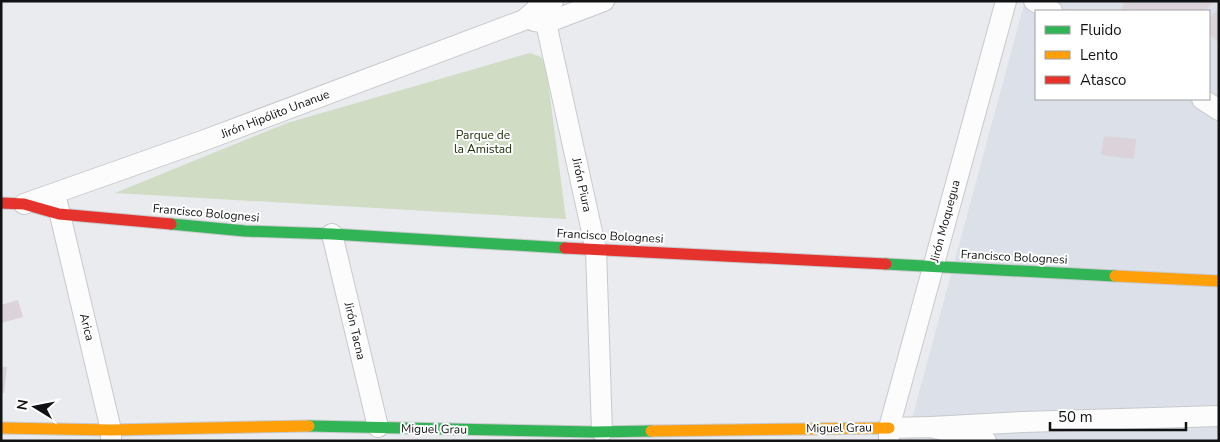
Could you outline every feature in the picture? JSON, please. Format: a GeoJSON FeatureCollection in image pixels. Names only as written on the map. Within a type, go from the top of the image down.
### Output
{"type":"FeatureCollection","features":[{"type":"Feature","properties":{"kind":"street","name":"Jirón Hipólito Unanue"},"geometry":{"type":"LineString","coordinates":[[24,204],[205,140],[524,20],[544,8],[604,1]]}},
{"type":"Feature","properties":{"kind":"street","name":"Jirón Moquegua"},"geometry":{"type":"LineString","coordinates":[[889,434],[1006,1]]}},
{"type":"Feature","properties":{"kind":"street"},"geometry":{"type":"LineString","coordinates":[[1034,1],[1050,10]]}},
{"type":"Feature","properties":{"kind":"street","name":"Jirón Piura"},"geometry":{"type":"LineString","coordinates":[[544,8],[596,250],[596,435]]}},
{"type":"Feature","properties":{"kind":"street"},"geometry":{"type":"LineString","coordinates":[[1204,100],[1219,110]]}},
{"type":"Feature","properties":{"kind":"street","name":"Arica"},"geometry":{"type":"LineString","coordinates":[[55,192],[111,435]]}},
{"type":"Feature","properties":{"kind":"street","name":"Francisco Bolognesi"},"geometry":{"type":"LineString","coordinates":[[1,203],[24,204],[59,214],[244,231],[332,234],[596,250],[1219,281]]}},
{"type":"Feature","properties":{"kind":"street","name":"Jirón Tacna"},"geometry":{"type":"LineString","coordinates":[[332,234],[378,427]]}},
{"type":"Feature","properties":{"kind":"street"},"geometry":{"type":"LineString","coordinates":[[931,427],[1022,422],[1219,416]]}},
{"type":"Feature","properties":{"kind":"street","name":"Miguel Grau"},"geometry":{"type":"LineString","coordinates":[[1,428],[111,435],[286,433],[378,427],[596,435],[889,434],[931,427],[986,441]]}},
{"type":"Feature","properties":{"kind":"shaded area"},"geometry":{"type":"Polygon","coordinates":[[[1025,1],[1219,1],[1219,441],[906,441],[1025,1]]]}},
{"type":"Feature","properties":{"kind":"green space","name":"Parque de la Amistad"},"geometry":{"type":"Polygon","coordinates":[[[530,53],[541,57],[546,67],[566,219],[115,193],[287,123],[530,53]]]}},
{"type":"Feature","properties":{"kind":"building"},"geometry":{"type":"Polygon","coordinates":[[[1125,1],[1214,1],[1206,10],[1121,10],[1125,1]]]}},
{"type":"Feature","properties":{"kind":"building"},"geometry":{"type":"Polygon","coordinates":[[[1219,7],[1219,43],[1210,35],[1210,18],[1219,7]]]}},
{"type":"Feature","properties":{"kind":"building"},"geometry":{"type":"Polygon","coordinates":[[[1104,136],[1136,139],[1134,159],[1101,155],[1104,136]]]}},
{"type":"Feature","properties":{"kind":"building"},"geometry":{"type":"Polygon","coordinates":[[[18,300],[23,317],[1,323],[1,305],[18,300]]]}},
{"type":"Feature","properties":{"kind":"building"},"geometry":{"type":"Polygon","coordinates":[[[1,367],[7,367],[4,393],[1,393],[1,367]]]}},
{"type":"Feature","properties":{"kind":"traffic: fast"},"geometry":{"type":"LineString","coordinates":[[171,224],[245,231],[332,234],[565,248]]}},
{"type":"Feature","properties":{"kind":"traffic: fast"},"geometry":{"type":"LineString","coordinates":[[886,264],[1115,276]]}},
{"type":"Feature","properties":{"kind":"traffic: fast"},"geometry":{"type":"LineString","coordinates":[[309,426],[594,432],[651,431]]}},
{"type":"Feature","properties":{"kind":"traffic: slow"},"geometry":{"type":"LineString","coordinates":[[1115,276],[1219,281]]}},
{"type":"Feature","properties":{"kind":"traffic: slow"},"geometry":{"type":"LineString","coordinates":[[1,428],[111,430],[309,426]]}},
{"type":"Feature","properties":{"kind":"traffic: slow"},"geometry":{"type":"LineString","coordinates":[[651,431],[889,428]]}},
{"type":"Feature","properties":{"kind":"traffic: jam"},"geometry":{"type":"LineString","coordinates":[[1,203],[24,204],[59,214],[171,224]]}},
{"type":"Feature","properties":{"kind":"traffic: jam"},"geometry":{"type":"LineString","coordinates":[[565,248],[886,264]]}}]}
